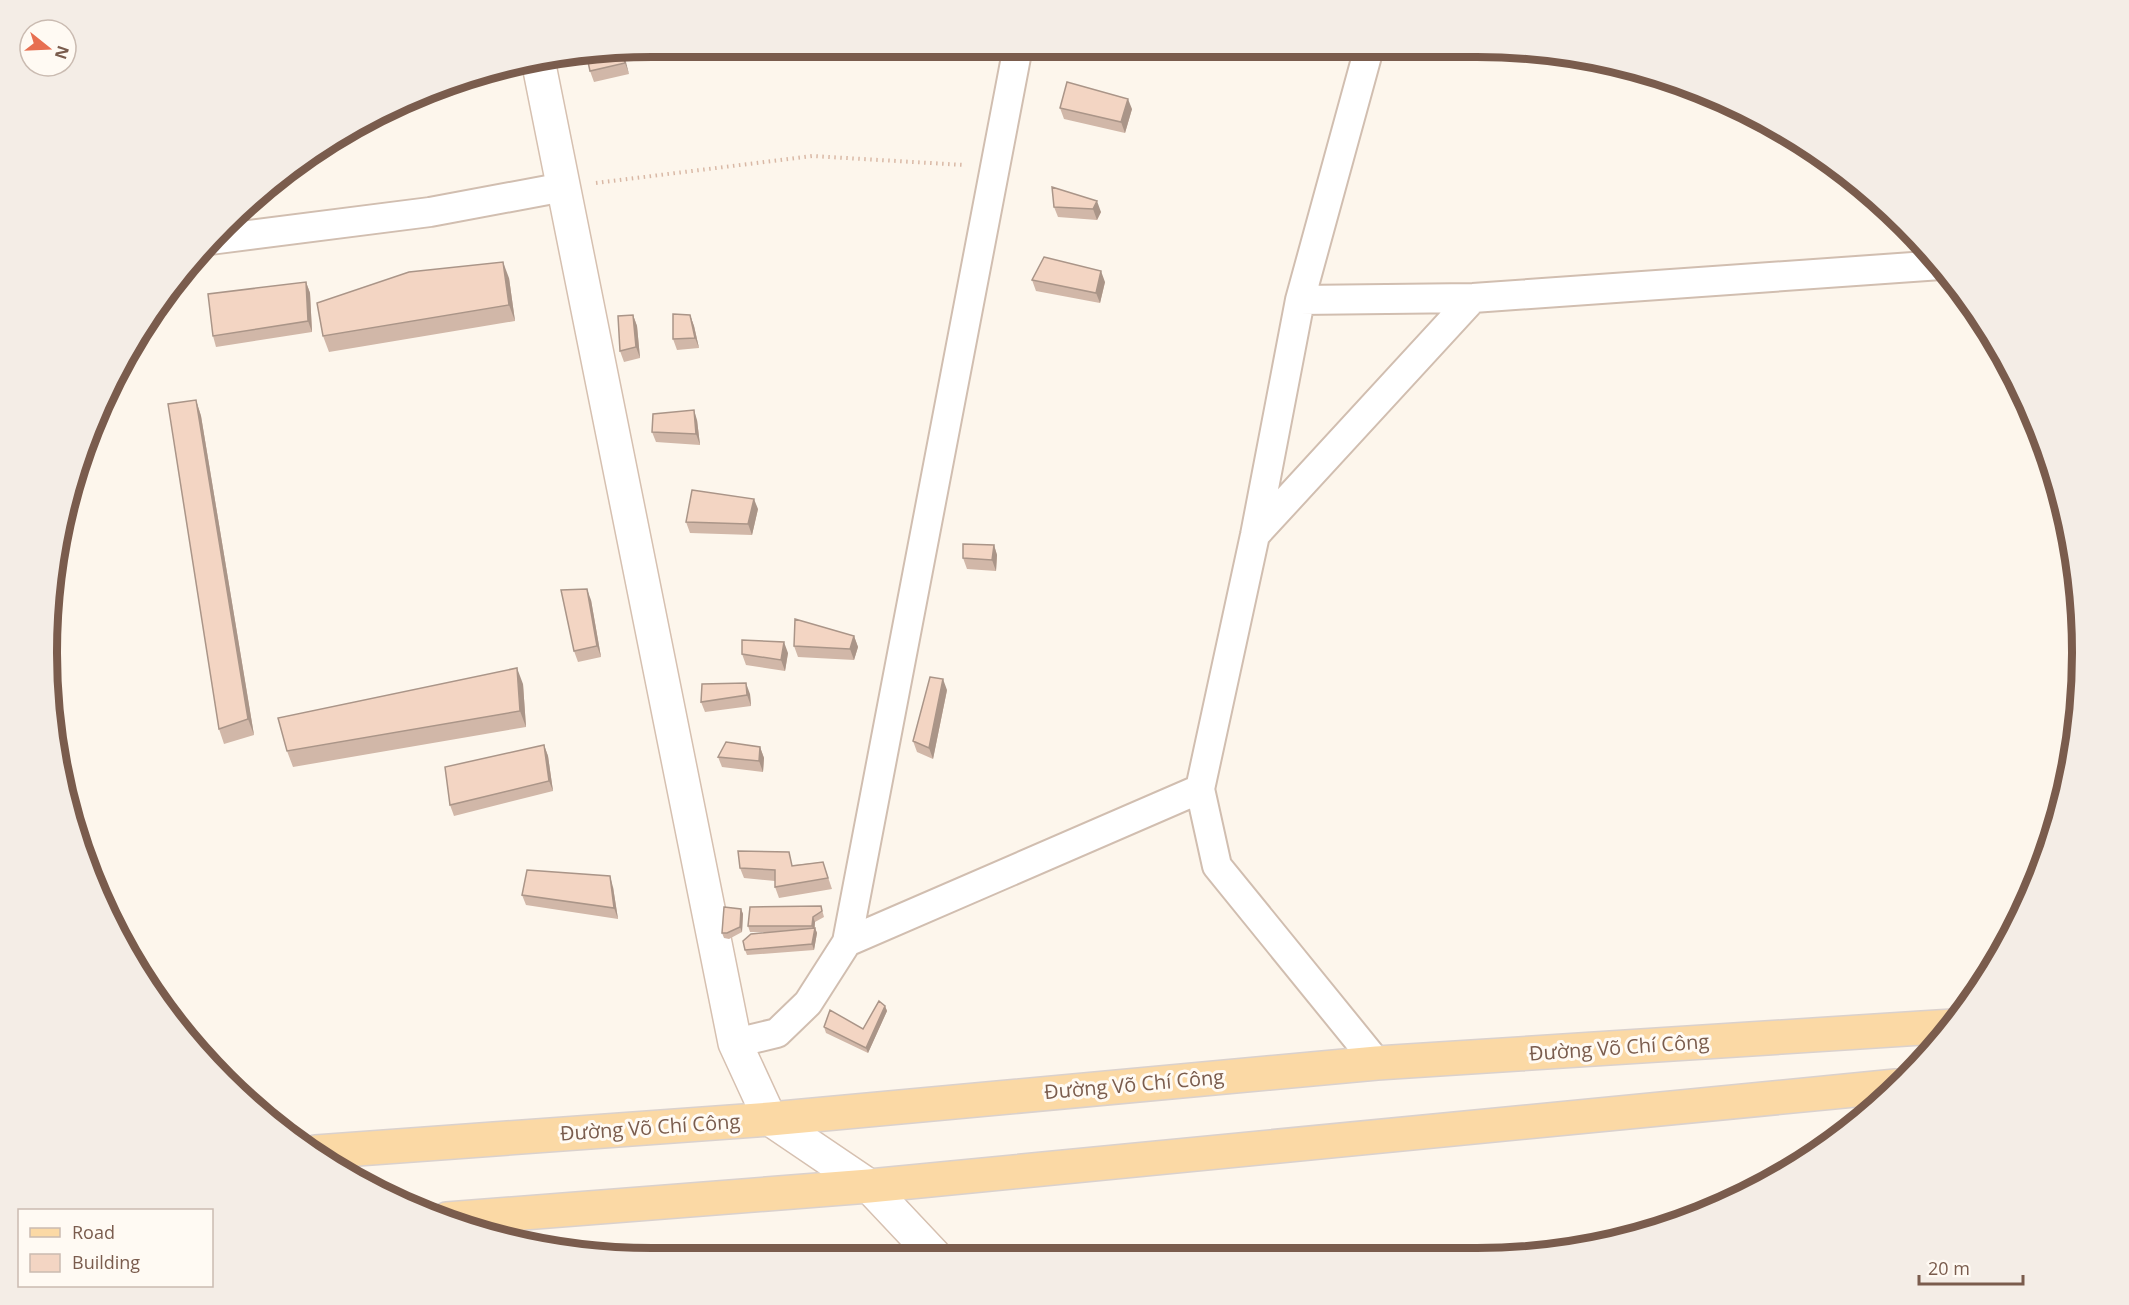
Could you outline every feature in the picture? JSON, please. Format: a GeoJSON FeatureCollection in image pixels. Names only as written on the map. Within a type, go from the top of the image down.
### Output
{"type":"FeatureCollection","features":[{"type":"Feature","properties":{"kind":"main road","name":"Đường Võ Chí Công"},"geometry":{"type":"LineString","coordinates":[[327,1151],[770,1119],[1377,1063],[1939,1027]]}},
{"type":"Feature","properties":{"kind":"main road"},"geometry":{"type":"LineString","coordinates":[[466,1218],[869,1186],[1883,1087]]}},
{"type":"Feature","properties":{"kind":"street"},"geometry":{"type":"LineString","coordinates":[[735,1043],[777,1033],[808,1003],[848,942],[1016,57]]}},
{"type":"Feature","properties":{"kind":"street"},"geometry":{"type":"LineString","coordinates":[[1367,57],[1300,300],[1256,535],[1200,789],[1217,866],[1377,1063]]}},
{"type":"Feature","properties":{"kind":"street"},"geometry":{"type":"LineString","coordinates":[[540,67],[735,1043],[770,1119],[869,1186],[927,1248]]}},
{"type":"Feature","properties":{"kind":"street"},"geometry":{"type":"LineString","coordinates":[[225,238],[430,212],[564,187]]}},
{"type":"Feature","properties":{"kind":"street"},"geometry":{"type":"LineString","coordinates":[[1300,300],[1473,298],[1929,266]]}},
{"type":"Feature","properties":{"kind":"street"},"geometry":{"type":"LineString","coordinates":[[1256,535],[1473,298]]}},
{"type":"Feature","properties":{"kind":"street"},"geometry":{"type":"LineString","coordinates":[[848,942],[1200,789]]}},
{"type":"Feature","properties":{"kind":"path"},"geometry":{"type":"LineString","coordinates":[[564,187],[812,156],[995,167]]}},
{"type":"Feature","properties":{"kind":"building"},"geometry":{"type":"Polygon","coordinates":[[[624,58],[625,63],[590,71],[588,61],[624,58]]]}},
{"type":"Feature","properties":{"kind":"building"},"geometry":{"type":"Polygon","coordinates":[[[1067,82],[1128,99],[1121,122],[1060,108],[1067,82]]]}},
{"type":"Feature","properties":{"kind":"building"},"geometry":{"type":"Polygon","coordinates":[[[1052,187],[1097,201],[1093,209],[1054,207],[1052,187]]]}},
{"type":"Feature","properties":{"kind":"building"},"geometry":{"type":"Polygon","coordinates":[[[1044,257],[1101,271],[1096,293],[1032,280],[1044,257]]]}},
{"type":"Feature","properties":{"kind":"building"},"geometry":{"type":"Polygon","coordinates":[[[503,262],[509,305],[323,336],[317,303],[409,272],[503,262]]]}},
{"type":"Feature","properties":{"kind":"building"},"geometry":{"type":"Polygon","coordinates":[[[306,282],[308,321],[213,336],[208,294],[306,282]]]}},
{"type":"Feature","properties":{"kind":"building"},"geometry":{"type":"Polygon","coordinates":[[[673,314],[690,315],[695,338],[673,339],[673,314]]]}},
{"type":"Feature","properties":{"kind":"building"},"geometry":{"type":"Polygon","coordinates":[[[633,315],[636,347],[620,351],[618,316],[633,315]]]}},
{"type":"Feature","properties":{"kind":"building"},"geometry":{"type":"Polygon","coordinates":[[[196,400],[248,719],[219,729],[168,404],[196,400]]]}},
{"type":"Feature","properties":{"kind":"building"},"geometry":{"type":"Polygon","coordinates":[[[694,410],[696,434],[652,432],[653,414],[694,410]]]}},
{"type":"Feature","properties":{"kind":"building"},"geometry":{"type":"Polygon","coordinates":[[[692,490],[754,499],[748,524],[686,522],[692,490]]]}},
{"type":"Feature","properties":{"kind":"building"},"geometry":{"type":"Polygon","coordinates":[[[963,544],[994,545],[992,560],[963,558],[963,544]]]}},
{"type":"Feature","properties":{"kind":"building"},"geometry":{"type":"Polygon","coordinates":[[[587,589],[597,646],[574,651],[561,590],[587,589]]]}},
{"type":"Feature","properties":{"kind":"building"},"geometry":{"type":"Polygon","coordinates":[[[795,619],[854,636],[850,649],[794,646],[795,619]]]}},
{"type":"Feature","properties":{"kind":"building"},"geometry":{"type":"Polygon","coordinates":[[[742,640],[784,642],[781,660],[742,654],[742,640]]]}},
{"type":"Feature","properties":{"kind":"building"},"geometry":{"type":"Polygon","coordinates":[[[517,668],[520,711],[287,751],[278,718],[517,668]]]}},
{"type":"Feature","properties":{"kind":"building"},"geometry":{"type":"Polygon","coordinates":[[[930,677],[943,679],[929,748],[913,741],[930,677]]]}},
{"type":"Feature","properties":{"kind":"building"},"geometry":{"type":"Polygon","coordinates":[[[746,683],[747,695],[701,702],[702,684],[746,683]]]}},
{"type":"Feature","properties":{"kind":"building"},"geometry":{"type":"Polygon","coordinates":[[[726,742],[760,747],[759,761],[718,757],[726,742]]]}},
{"type":"Feature","properties":{"kind":"building"},"geometry":{"type":"Polygon","coordinates":[[[544,745],[549,781],[450,805],[445,767],[544,745]]]}},
{"type":"Feature","properties":{"kind":"building"},"geometry":{"type":"Polygon","coordinates":[[[738,851],[789,852],[792,866],[823,862],[828,878],[775,887],[775,870],[740,868],[738,851]]]}},
{"type":"Feature","properties":{"kind":"building"},"geometry":{"type":"Polygon","coordinates":[[[527,870],[610,876],[614,908],[522,895],[527,870]]]}},
{"type":"Feature","properties":{"kind":"building"},"geometry":{"type":"Polygon","coordinates":[[[821,906],[822,911],[813,917],[812,926],[748,926],[750,907],[821,906]]]}},
{"type":"Feature","properties":{"kind":"building"},"geometry":{"type":"Polygon","coordinates":[[[724,907],[741,909],[740,927],[727,933],[722,933],[724,907]]]}},
{"type":"Feature","properties":{"kind":"building"},"geometry":{"type":"Polygon","coordinates":[[[815,928],[812,944],[745,950],[743,941],[751,934],[815,928]]]}},
{"type":"Feature","properties":{"kind":"building"},"geometry":{"type":"Polygon","coordinates":[[[879,1001],[885,1006],[866,1048],[824,1027],[830,1010],[863,1029],[879,1001]]]}}]}
